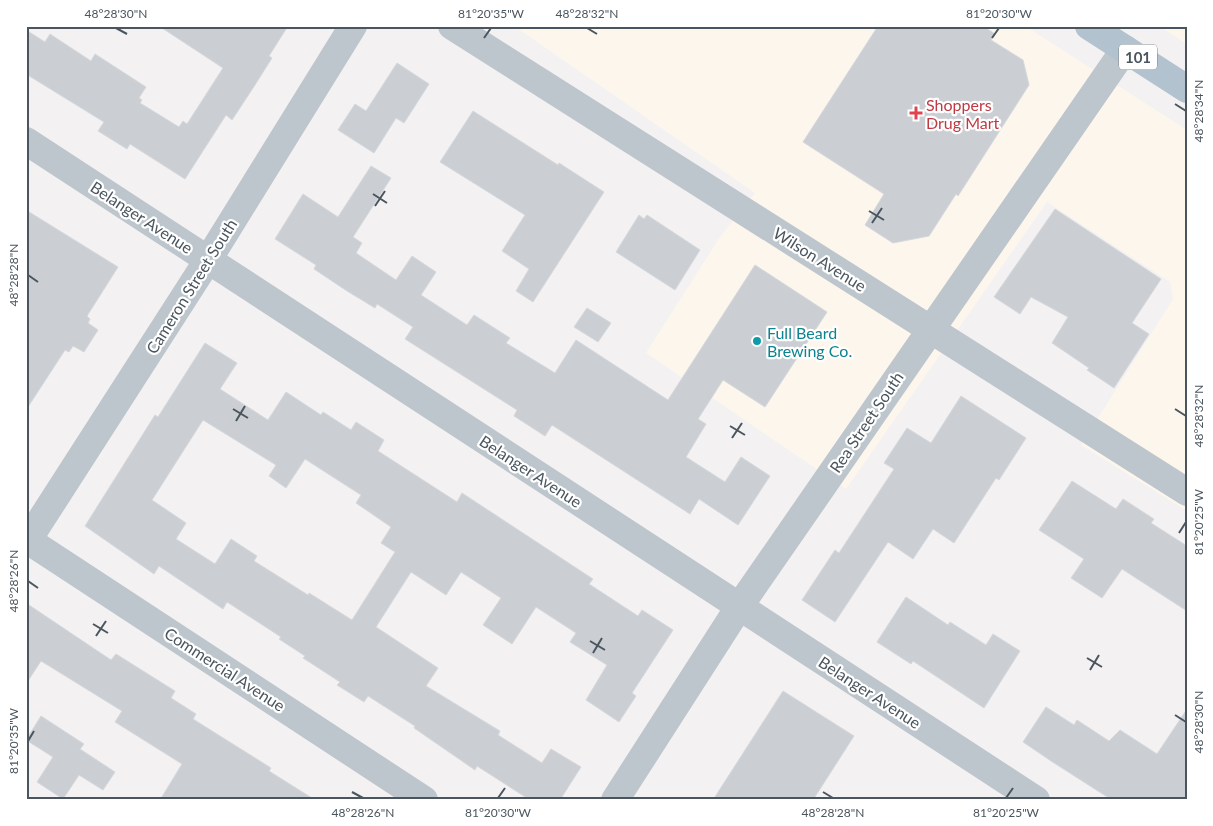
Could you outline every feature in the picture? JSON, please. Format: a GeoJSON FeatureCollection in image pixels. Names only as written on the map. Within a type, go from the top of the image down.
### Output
{"type":"FeatureCollection","features":[{"type":"Feature","properties":{"kind":"main road","name":"101"},"geometry":{"type":"LineString","coordinates":[[1089,26],[1187,89]]}},
{"type":"Feature","properties":{"kind":"street","name":"Cameron Street South"},"geometry":{"type":"LineString","coordinates":[[27,541],[208,260],[353,26]]}},
{"type":"Feature","properties":{"kind":"street","name":"Wilson Avenue"},"geometry":{"type":"LineString","coordinates":[[452,26],[1187,492]]}},
{"type":"Feature","properties":{"kind":"street","name":"Rea Street South"},"geometry":{"type":"LineString","coordinates":[[615,800],[739,607],[930,328],[1125,49]]}},
{"type":"Feature","properties":{"kind":"street","name":"Belanger Avenue"},"geometry":{"type":"LineString","coordinates":[[26,141],[1036,800]]}},
{"type":"Feature","properties":{"kind":"street","name":"Commercial Avenue"},"geometry":{"type":"LineString","coordinates":[[27,541],[424,800]]}},
{"type":"Feature","properties":{"kind":"shaded area"},"geometry":{"type":"Polygon","coordinates":[[[514,26],[1025,26],[1187,130],[1187,511],[1081,445],[1173,299],[1170,282],[1047,202],[846,489],[646,353],[720,237],[755,193],[514,26]]]}},
{"type":"Feature","properties":{"kind":"shaded area"},"geometry":{"type":"Polygon","coordinates":[[[1159,26],[1187,26],[1187,44],[1159,26]]]}},
{"type":"Feature","properties":{"kind":"building"},"geometry":{"type":"Polygon","coordinates":[[[159,26],[288,26],[269,56],[272,58],[232,120],[226,115],[185,179],[130,144],[127,149],[98,131],[104,122],[26,74],[26,30],[45,42],[50,34],[91,61],[95,54],[146,87],[139,98],[142,100],[140,103],[179,127],[183,121],[187,124],[223,68],[159,26]]]}},
{"type":"Feature","properties":{"kind":"building","name":"Shoppers Drug Mart"},"geometry":{"type":"Polygon","coordinates":[[[878,26],[983,26],[995,34],[991,40],[1023,60],[1029,85],[958,196],[956,194],[929,236],[893,243],[865,225],[884,194],[803,142],[878,26]]]}},
{"type":"Feature","properties":{"kind":"building"},"geometry":{"type":"Polygon","coordinates":[[[397,63],[429,84],[404,123],[396,118],[374,153],[338,130],[355,104],[366,111],[397,63]]]}},
{"type":"Feature","properties":{"kind":"building"},"geometry":{"type":"Polygon","coordinates":[[[473,111],[604,192],[533,302],[516,291],[529,269],[502,251],[525,215],[440,162],[473,111]]]}},
{"type":"Feature","properties":{"kind":"building"},"geometry":{"type":"Polygon","coordinates":[[[371,166],[391,178],[353,237],[362,243],[356,253],[396,280],[412,256],[436,272],[421,295],[467,325],[474,315],[510,338],[506,343],[555,373],[576,340],[668,400],[755,265],[827,312],[765,407],[723,380],[698,419],[706,424],[686,457],[725,482],[741,457],[770,476],[738,525],[699,499],[690,514],[552,425],[545,436],[514,416],[517,410],[405,339],[413,327],[377,304],[375,308],[347,291],[314,269],[316,265],[275,239],[303,194],[338,217],[371,166]]]}},
{"type":"Feature","properties":{"kind":"building"},"geometry":{"type":"Polygon","coordinates":[[[1055,209],[1161,279],[1132,323],[1149,334],[1114,388],[1087,370],[1089,368],[1052,343],[1068,317],[1031,297],[1020,314],[994,297],[1055,209]]]}},
{"type":"Feature","properties":{"kind":"building"},"geometry":{"type":"Polygon","coordinates":[[[26,210],[118,267],[87,316],[90,319],[88,323],[98,330],[84,352],[73,346],[69,352],[65,350],[26,410],[26,210]]]}},
{"type":"Feature","properties":{"kind":"building"},"geometry":{"type":"Polygon","coordinates":[[[639,215],[644,219],[647,215],[700,250],[675,290],[616,252],[639,215]]]}},
{"type":"Feature","properties":{"kind":"building"},"geometry":{"type":"Polygon","coordinates":[[[587,308],[611,323],[598,342],[574,327],[587,308]]]}},
{"type":"Feature","properties":{"kind":"building"},"geometry":{"type":"Polygon","coordinates":[[[205,343],[237,363],[220,389],[268,420],[286,392],[321,415],[323,412],[351,430],[356,422],[384,440],[378,451],[457,502],[462,493],[593,579],[589,584],[638,616],[642,610],[673,630],[632,693],[636,696],[619,722],[586,700],[607,665],[570,642],[576,633],[536,607],[512,644],[483,625],[501,598],[461,572],[446,595],[411,572],[376,627],[438,668],[426,686],[500,731],[498,735],[542,763],[551,749],[581,767],[560,800],[530,800],[477,766],[475,770],[414,728],[415,726],[368,696],[364,702],[337,685],[340,682],[303,658],[305,656],[279,639],[281,637],[227,602],[223,609],[159,566],[154,574],[85,526],[155,415],[158,417],[205,343]],[[203,420],[152,500],[186,523],[176,539],[215,564],[231,539],[257,556],[254,561],[352,620],[395,552],[381,543],[391,527],[356,503],[361,495],[305,459],[286,488],[269,476],[276,465],[203,420]]]}},
{"type":"Feature","properties":{"kind":"building"},"geometry":{"type":"Polygon","coordinates":[[[961,396],[1026,438],[999,480],[996,478],[954,543],[933,529],[913,559],[888,542],[835,622],[802,600],[835,550],[839,553],[894,469],[884,463],[907,428],[931,443],[961,396]]]}},
{"type":"Feature","properties":{"kind":"building"},"geometry":{"type":"Polygon","coordinates":[[[1072,481],[1116,509],[1123,499],[1154,519],[1151,523],[1187,546],[1187,611],[1122,569],[1102,598],[1071,578],[1084,559],[1039,530],[1072,481]]]}},
{"type":"Feature","properties":{"kind":"building"},"geometry":{"type":"Polygon","coordinates":[[[906,597],[948,625],[950,622],[986,645],[993,634],[1020,651],[984,708],[913,661],[911,664],[877,642],[906,597]]]}},
{"type":"Feature","properties":{"kind":"building"},"geometry":{"type":"Polygon","coordinates":[[[26,603],[111,660],[116,654],[175,691],[171,698],[196,714],[193,719],[271,768],[269,771],[315,800],[160,800],[182,764],[115,722],[122,711],[41,661],[26,684],[26,603]]]}},
{"type":"Feature","properties":{"kind":"building"},"geometry":{"type":"Polygon","coordinates":[[[783,691],[854,736],[813,800],[713,800],[783,691]]]}},
{"type":"Feature","properties":{"kind":"building"},"geometry":{"type":"Polygon","coordinates":[[[1046,707],[1074,725],[1077,720],[1109,741],[1120,730],[1157,754],[1187,709],[1187,800],[1112,800],[1051,761],[1023,742],[1046,707]]]}},
{"type":"Feature","properties":{"kind":"building"},"geometry":{"type":"Polygon","coordinates":[[[41,716],[84,744],[80,749],[115,772],[103,790],[79,775],[63,799],[37,782],[53,757],[26,740],[41,716]]]}},
{"type":"Feature","properties":{"kind":"place","name":"Shoppers Drug Mart"},"geometry":{"type":"Point","coordinates":[916,113]}},
{"type":"Feature","properties":{"kind":"place","name":"Full Beard Brewing Co."},"geometry":{"type":"Point","coordinates":[757,341]}}]}
